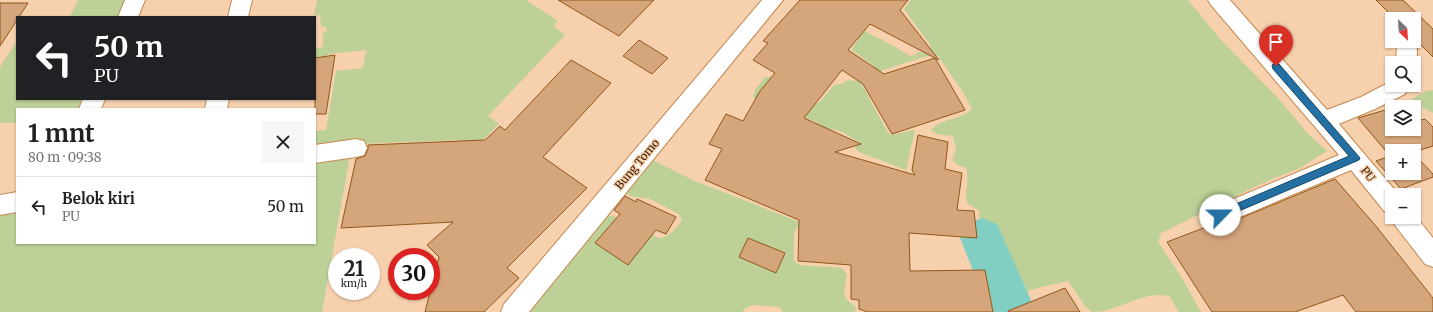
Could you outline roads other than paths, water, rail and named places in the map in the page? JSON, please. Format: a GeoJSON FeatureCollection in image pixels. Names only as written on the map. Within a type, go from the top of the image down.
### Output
{"type":"FeatureCollection","features":[{"type":"Feature","properties":{"kind":"street"},"geometry":{"type":"LineString","coordinates":[[128,16],[135,0]]}},
{"type":"Feature","properties":{"kind":"street"},"geometry":{"type":"LineString","coordinates":[[238,16],[242,0]]}},
{"type":"Feature","properties":{"kind":"street","name":"Bung Tomo"},"geometry":{"type":"LineString","coordinates":[[513,312],[766,8],[788,0]]}},
{"type":"Feature","properties":{"kind":"street","name":"PU"},"geometry":{"type":"LineString","coordinates":[[1218,0],[1324,121],[1385,195]]}},
{"type":"Feature","properties":{"kind":"street"},"geometry":{"type":"LineString","coordinates":[[1324,121],[1368,103],[1390,92]]}},
{"type":"Feature","properties":{"kind":"street"},"geometry":{"type":"LineString","coordinates":[[316,154],[356,148]]}},
{"type":"Feature","properties":{"kind":"street"},"geometry":{"type":"LineString","coordinates":[[1220,215],[1355,158]]}},
{"type":"Feature","properties":{"kind":"street"},"geometry":{"type":"LineString","coordinates":[[0,205],[16,202]]}},
{"type":"Feature","properties":{"kind":"street"},"geometry":{"type":"LineString","coordinates":[[1408,224],[1433,256]]}},
{"type":"Feature","properties":{"kind":"waterway"},"geometry":{"type":"LineString","coordinates":[[982,238],[1008,300],[1004,312]]}}]}
